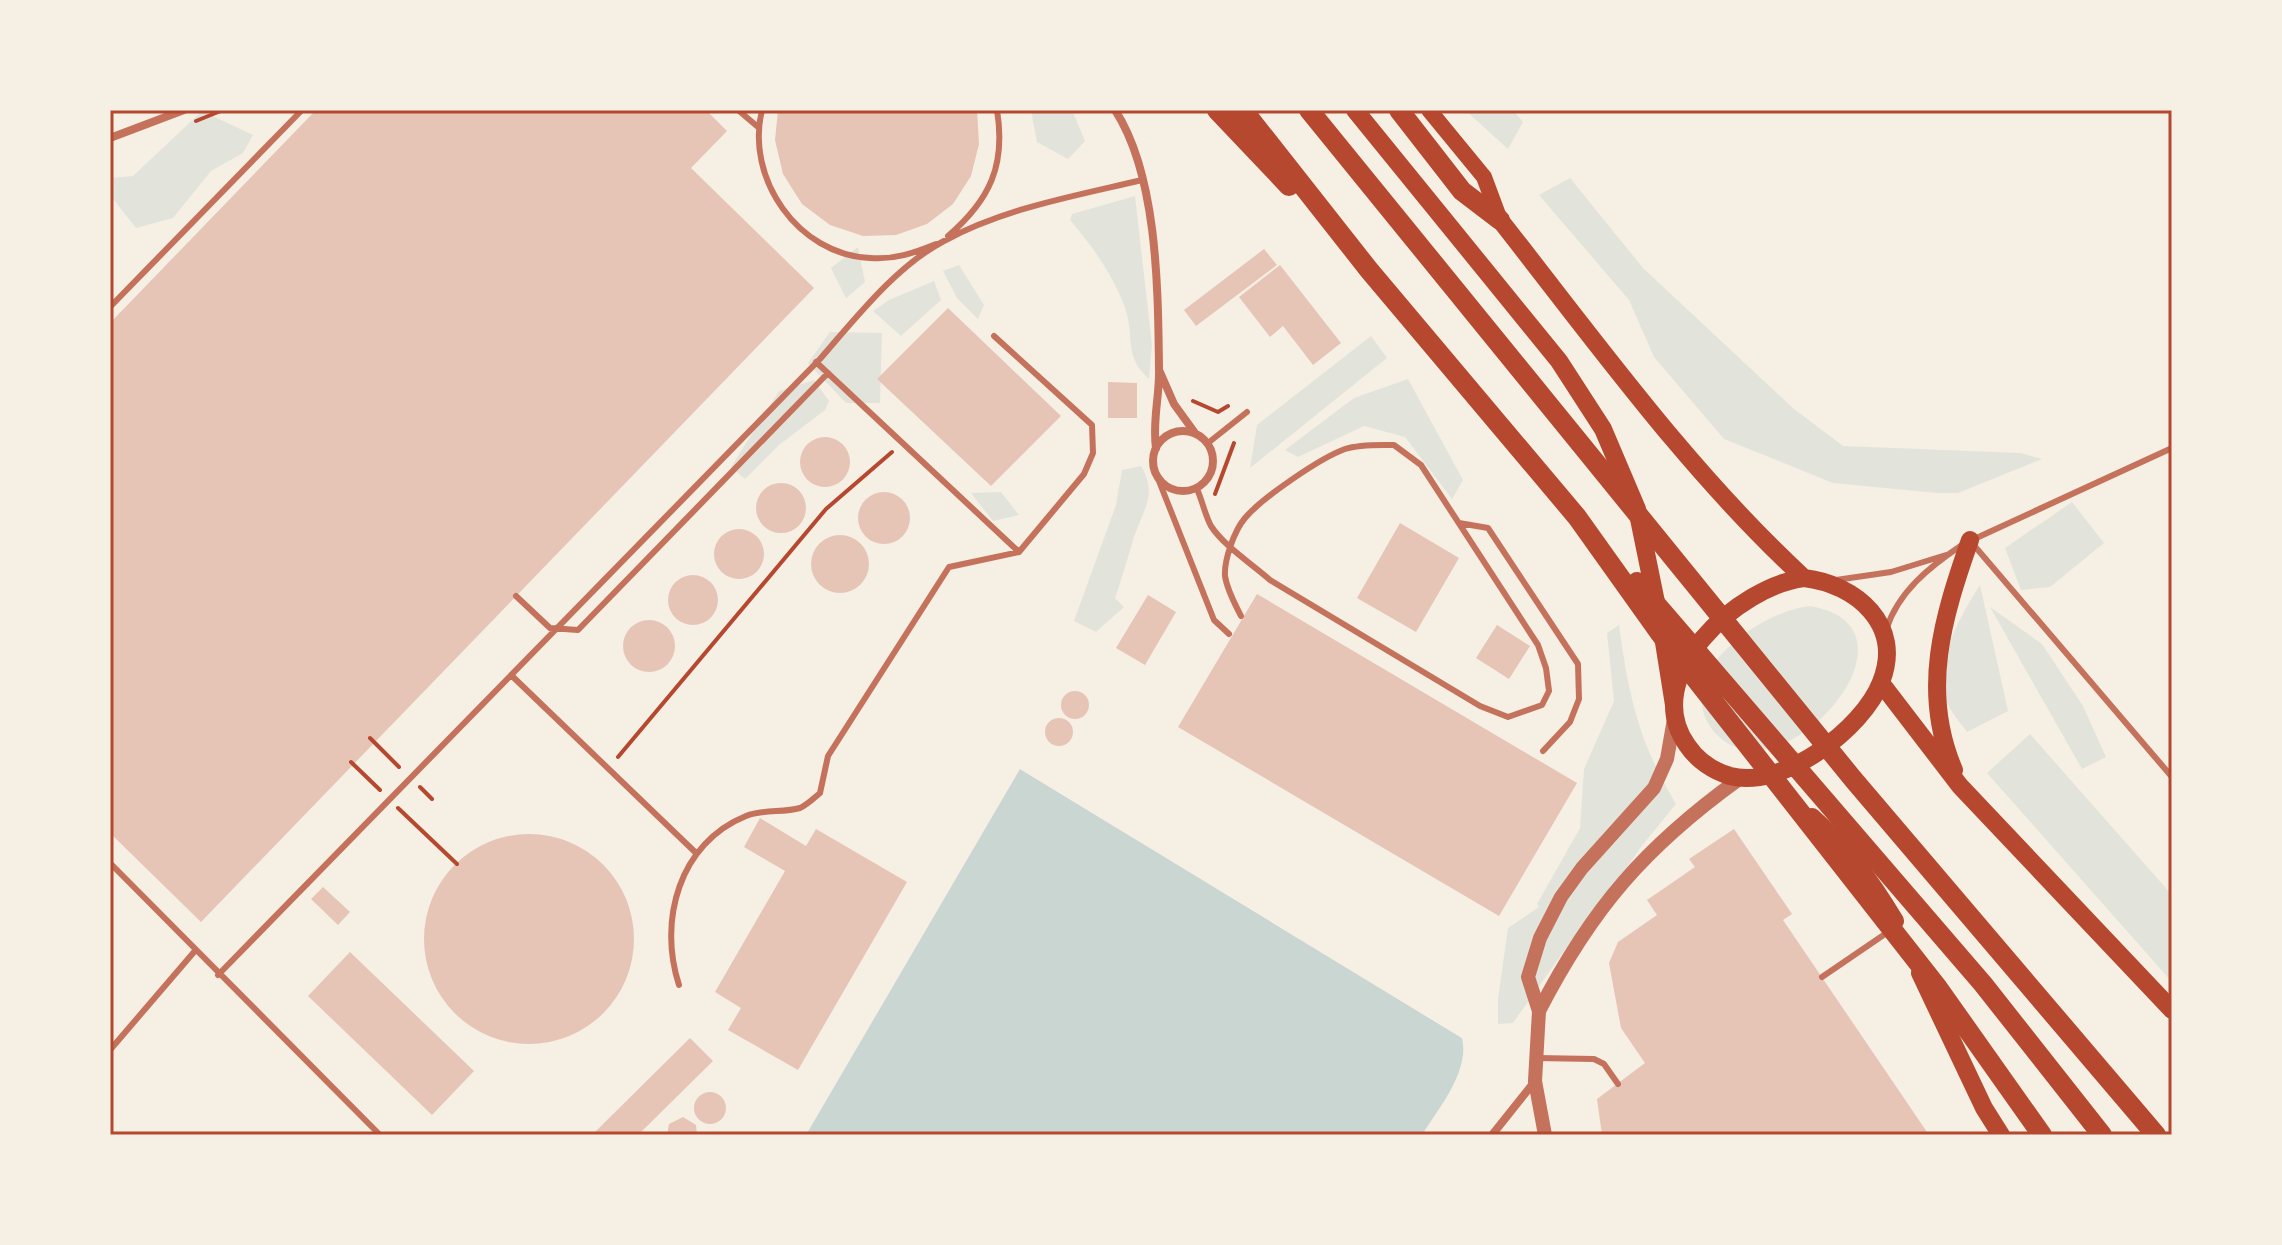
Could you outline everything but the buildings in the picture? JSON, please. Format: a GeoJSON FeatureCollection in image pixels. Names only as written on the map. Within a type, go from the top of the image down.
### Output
{"type":"FeatureCollection","features":[{"type":"Feature","properties":{"kind":"highway"},"geometry":{"type":"LineString","coordinates":[[1217,110],[1369,270]]}},
{"type":"Feature","properties":{"kind":"highway"},"geometry":{"type":"LineString","coordinates":[[1243,110],[1369,270],[1577,517],[1674,622],[1983,984],[2102,1135]]}},
{"type":"Feature","properties":{"kind":"highway"},"geometry":{"type":"LineString","coordinates":[[1309,110],[1853,779],[2156,1135]]}},
{"type":"Feature","properties":{"kind":"highway"},"geometry":{"type":"LineString","coordinates":[[1399,110],[1462,191],[1500,220]]}},
{"type":"Feature","properties":{"kind":"highway"},"geometry":{"type":"LineString","coordinates":[[1577,517],[1659,632],[1938,988],[2042,1135]]}},
{"type":"Feature","properties":{"kind":"main road"},"geometry":{"type":"LineString","coordinates":[[1355,110],[1559,361],[1603,429],[1637,509],[1678,733],[1691,751],[1714,769],[1747,778],[1806,811],[1839,841],[1869,877],[1897,926],[1984,1108],[2001,1135]]}},
{"type":"Feature","properties":{"kind":"main road"},"geometry":{"type":"LineString","coordinates":[[1429,110],[1484,177],[1500,220],[1696,463],[1766,543],[1804,578]]}},
{"type":"Feature","properties":{"kind":"main road"},"geometry":{"type":"LineString","coordinates":[[1960,786],[1939,725],[1935,673],[1940,633],[1970,540]]}},
{"type":"Feature","properties":{"kind":"main road"},"geometry":{"type":"LineString","coordinates":[[1674,712],[1692,651],[1710,629],[1766,588],[1804,578],[1823,580],[1860,599],[1878,623],[1884,638],[1881,683],[1855,721],[1833,741],[1782,772],[1747,778]]}},
{"type":"Feature","properties":{"kind":"main road"},"geometry":{"type":"LineString","coordinates":[[1881,683],[1960,786],[2172,1010]]}},
{"type":"Feature","properties":{"kind":"street"},"geometry":{"type":"LineString","coordinates":[[110,138],[184,110]]}},
{"type":"Feature","properties":{"kind":"street"},"geometry":{"type":"LineString","coordinates":[[1115,110],[1126,128],[1142,180],[1152,241],[1159,372],[1153,467],[1162,483],[1179,492],[1197,489],[1212,474],[1214,464],[1208,443],[1195,433],[1174,404],[1159,372]]}},
{"type":"Feature","properties":{"kind":"street"},"geometry":{"type":"LineString","coordinates":[[1126,128],[1127,110]]}},
{"type":"Feature","properties":{"kind":"street"},"geometry":{"type":"LineString","coordinates":[[1156,448],[1177,431],[1195,433]]}},
{"type":"Feature","properties":{"kind":"street"},"geometry":{"type":"LineString","coordinates":[[1545,1135],[1535,1081],[1539,1011],[1528,977],[1540,938],[1561,897],[1582,868],[1654,788],[1667,759],[1674,712]]}},
{"type":"Feature","properties":{"kind":"street"},"geometry":{"type":"LineString","coordinates":[[1539,1011],[1586,928],[1630,872],[1688,816],[1747,778]]}},
{"type":"Feature","properties":{"kind":"street"},"geometry":{"type":"LineString","coordinates":[[1492,1135],[1535,1081]]}},
{"type":"Feature","properties":{"kind":"lane"},"geometry":{"type":"LineString","coordinates":[[110,307],[302,110]]}},
{"type":"Feature","properties":{"kind":"lane"},"geometry":{"type":"LineString","coordinates":[[738,110],[758,127]]}},
{"type":"Feature","properties":{"kind":"lane"},"geometry":{"type":"LineString","coordinates":[[762,110],[758,127],[761,165],[775,200],[810,236],[832,249],[869,258],[907,256],[1019,209],[1142,180]]}},
{"type":"Feature","properties":{"kind":"lane"},"geometry":{"type":"LineString","coordinates":[[218,975],[816,362],[879,292],[973,215],[994,178],[1002,137],[997,110]]}},
{"type":"Feature","properties":{"kind":"lane"},"geometry":{"type":"LineString","coordinates":[[679,985],[671,960],[670,918],[695,852],[718,829],[748,815],[800,808],[820,793],[828,756],[949,567],[1019,552],[1084,474],[1093,453],[1092,425],[994,336]]}},
{"type":"Feature","properties":{"kind":"lane"},"geometry":{"type":"LineString","coordinates":[[816,362],[1019,552]]}},
{"type":"Feature","properties":{"kind":"lane"},"geometry":{"type":"LineString","coordinates":[[516,596],[550,628],[578,630],[828,373]]}},
{"type":"Feature","properties":{"kind":"lane"},"geometry":{"type":"LineString","coordinates":[[1208,443],[1247,412]]}},
{"type":"Feature","properties":{"kind":"lane"},"geometry":{"type":"LineString","coordinates":[[1197,489],[1212,527],[1232,546],[1270,580],[1480,706],[1508,717],[1542,705],[1549,691],[1538,645],[1410,453],[1394,445],[1348,448],[1319,461],[1245,518],[1232,546],[1225,575],[1241,616]]}},
{"type":"Feature","properties":{"kind":"lane"},"geometry":{"type":"LineString","coordinates":[[1884,638],[1893,607],[1920,577],[1970,540],[2172,448]]}},
{"type":"Feature","properties":{"kind":"lane"},"geometry":{"type":"LineString","coordinates":[[1157,476],[1214,620],[1229,634]]}},
{"type":"Feature","properties":{"kind":"lane"},"geometry":{"type":"LineString","coordinates":[[1459,523],[1488,528],[1578,664],[1579,699],[1570,722],[1543,751]]}},
{"type":"Feature","properties":{"kind":"lane"},"geometry":{"type":"LineString","coordinates":[[1970,540],[2172,777]]}},
{"type":"Feature","properties":{"kind":"lane"},"geometry":{"type":"LineString","coordinates":[[1823,580],[1891,572],[1949,554]]}},
{"type":"Feature","properties":{"kind":"lane"},"geometry":{"type":"LineString","coordinates":[[511,675],[695,852]]}},
{"type":"Feature","properties":{"kind":"lane"},"geometry":{"type":"LineString","coordinates":[[110,863],[194,952],[380,1135]]}},
{"type":"Feature","properties":{"kind":"lane"},"geometry":{"type":"LineString","coordinates":[[1822,977],[1897,926]]}},
{"type":"Feature","properties":{"kind":"lane"},"geometry":{"type":"LineString","coordinates":[[110,1050],[194,952]]}},
{"type":"Feature","properties":{"kind":"lane"},"geometry":{"type":"LineString","coordinates":[[1535,1058],[1594,1059],[1604,1064],[1618,1084]]}},
{"type":"Feature","properties":{"kind":"path"},"geometry":{"type":"LineString","coordinates":[[1213,502],[1236,439]]}},
{"type":"Feature","properties":{"kind":"path"},"geometry":{"type":"LineString","coordinates":[[609,769],[826,509],[903,443]]}},
{"type":"Feature","properties":{"kind":"path"},"geometry":{"type":"LineString","coordinates":[[351,762],[382,793]]}},
{"type":"Feature","properties":{"kind":"path"},"geometry":{"type":"LineString","coordinates":[[393,803],[457,864]]}},
{"type":"Feature","properties":{"kind":"shaded area"},"geometry":{"type":"Polygon","coordinates":[[[1031,110],[1072,110],[1085,141],[1068,159],[1037,142],[1031,110]]]}},
{"type":"Feature","properties":{"kind":"shaded area"},"geometry":{"type":"Polygon","coordinates":[[[1465,110],[1513,110],[1523,122],[1508,149],[1465,110]]]}},
{"type":"Feature","properties":{"kind":"shaded area"},"geometry":{"type":"Polygon","coordinates":[[[202,111],[253,135],[243,153],[211,171],[173,218],[136,228],[110,195],[110,178],[133,176],[202,111]]]}},
{"type":"Feature","properties":{"kind":"shaded area"},"geometry":{"type":"Polygon","coordinates":[[[1570,178],[1643,268],[1794,409],[1843,446],[2020,453],[2042,459],[1958,493],[1937,493],[1833,483],[1724,439],[1654,357],[1629,300],[1539,195],[1570,178]]]}},
{"type":"Feature","properties":{"kind":"shaded area"},"geometry":{"type":"Polygon","coordinates":[[[1135,196],[1152,345],[1149,379],[1135,362],[1124,305],[1113,282],[1094,250],[1070,220],[1072,214],[1135,196]]]}},
{"type":"Feature","properties":{"kind":"shaded area"},"geometry":{"type":"Polygon","coordinates":[[[858,247],[865,282],[846,298],[831,268],[858,247]]]}},
{"type":"Feature","properties":{"kind":"shaded area"},"geometry":{"type":"Polygon","coordinates":[[[959,265],[984,305],[978,319],[957,298],[943,271],[959,265]]]}},
{"type":"Feature","properties":{"kind":"shaded area"},"geometry":{"type":"Polygon","coordinates":[[[934,281],[941,300],[901,336],[873,311],[889,300],[934,281]]]}},
{"type":"Feature","properties":{"kind":"shaded area"},"geometry":{"type":"Polygon","coordinates":[[[830,332],[882,333],[880,403],[846,403],[808,363],[830,332]]]}},
{"type":"Feature","properties":{"kind":"shaded area"},"geometry":{"type":"Polygon","coordinates":[[[1371,336],[1387,358],[1250,468],[1257,425],[1371,336]]]}},
{"type":"Feature","properties":{"kind":"shaded area"},"geometry":{"type":"Polygon","coordinates":[[[1408,379],[1463,480],[1452,499],[1405,437],[1364,426],[1298,457],[1285,450],[1354,398],[1408,379]]]}},
{"type":"Feature","properties":{"kind":"shaded area"},"geometry":{"type":"Polygon","coordinates":[[[814,380],[829,401],[825,410],[779,445],[745,479],[731,467],[779,391],[814,380]]]}},
{"type":"Feature","properties":{"kind":"shaded area"},"geometry":{"type":"Polygon","coordinates":[[[1141,466],[1149,493],[1115,598],[1124,607],[1096,632],[1074,621],[1116,505],[1122,470],[1141,466]]]}},
{"type":"Feature","properties":{"kind":"shaded area"},"geometry":{"type":"Polygon","coordinates":[[[1001,492],[1019,515],[993,521],[971,493],[1001,492]]]}},
{"type":"Feature","properties":{"kind":"shaded area"},"geometry":{"type":"Polygon","coordinates":[[[2072,502],[2104,543],[2050,587],[2021,590],[2005,548],[2072,502]]]}},
{"type":"Feature","properties":{"kind":"shaded area"},"geometry":{"type":"Polygon","coordinates":[[[1980,585],[2008,711],[1967,732],[1946,700],[1943,670],[1957,625],[1980,585]]]}},
{"type":"Feature","properties":{"kind":"shaded area"},"geometry":{"type":"Polygon","coordinates":[[[1810,606],[1843,619],[1857,640],[1856,666],[1842,694],[1820,719],[1793,739],[1763,749],[1735,747],[1727,743],[1710,727],[1702,702],[1705,682],[1715,663],[1730,645],[1750,630],[1791,610],[1810,606]]]}},
{"type":"Feature","properties":{"kind":"shaded area"},"geometry":{"type":"Polygon","coordinates":[[[1990,607],[2042,644],[2083,706],[2106,757],[2082,769],[1990,607]]]}},
{"type":"Feature","properties":{"kind":"shaded area"},"geometry":{"type":"Polygon","coordinates":[[[1619,625],[1637,718],[1652,759],[1676,804],[1641,847],[1570,951],[1566,948],[1513,1023],[1498,1024],[1498,999],[1508,928],[1539,907],[1537,904],[1580,828],[1584,769],[1614,701],[1607,633],[1619,625]]]}},
{"type":"Feature","properties":{"kind":"shaded area"},"geometry":{"type":"Polygon","coordinates":[[[2030,734],[2172,895],[2172,982],[1987,773],[2030,734]]]}},
{"type":"Feature","properties":{"kind":"shaded area"},"geometry":{"type":"Polygon","coordinates":[[[1020,769],[1462,1038],[1462,1063],[1457,1076],[1422,1135],[806,1135],[1020,769]]]}},
{"type":"Feature","properties":{"kind":"pier"},"geometry":{"type":"Polygon","coordinates":[[[1022,765],[1464,1034],[1462,1038],[1020,769],[1022,765]]]}}]}
